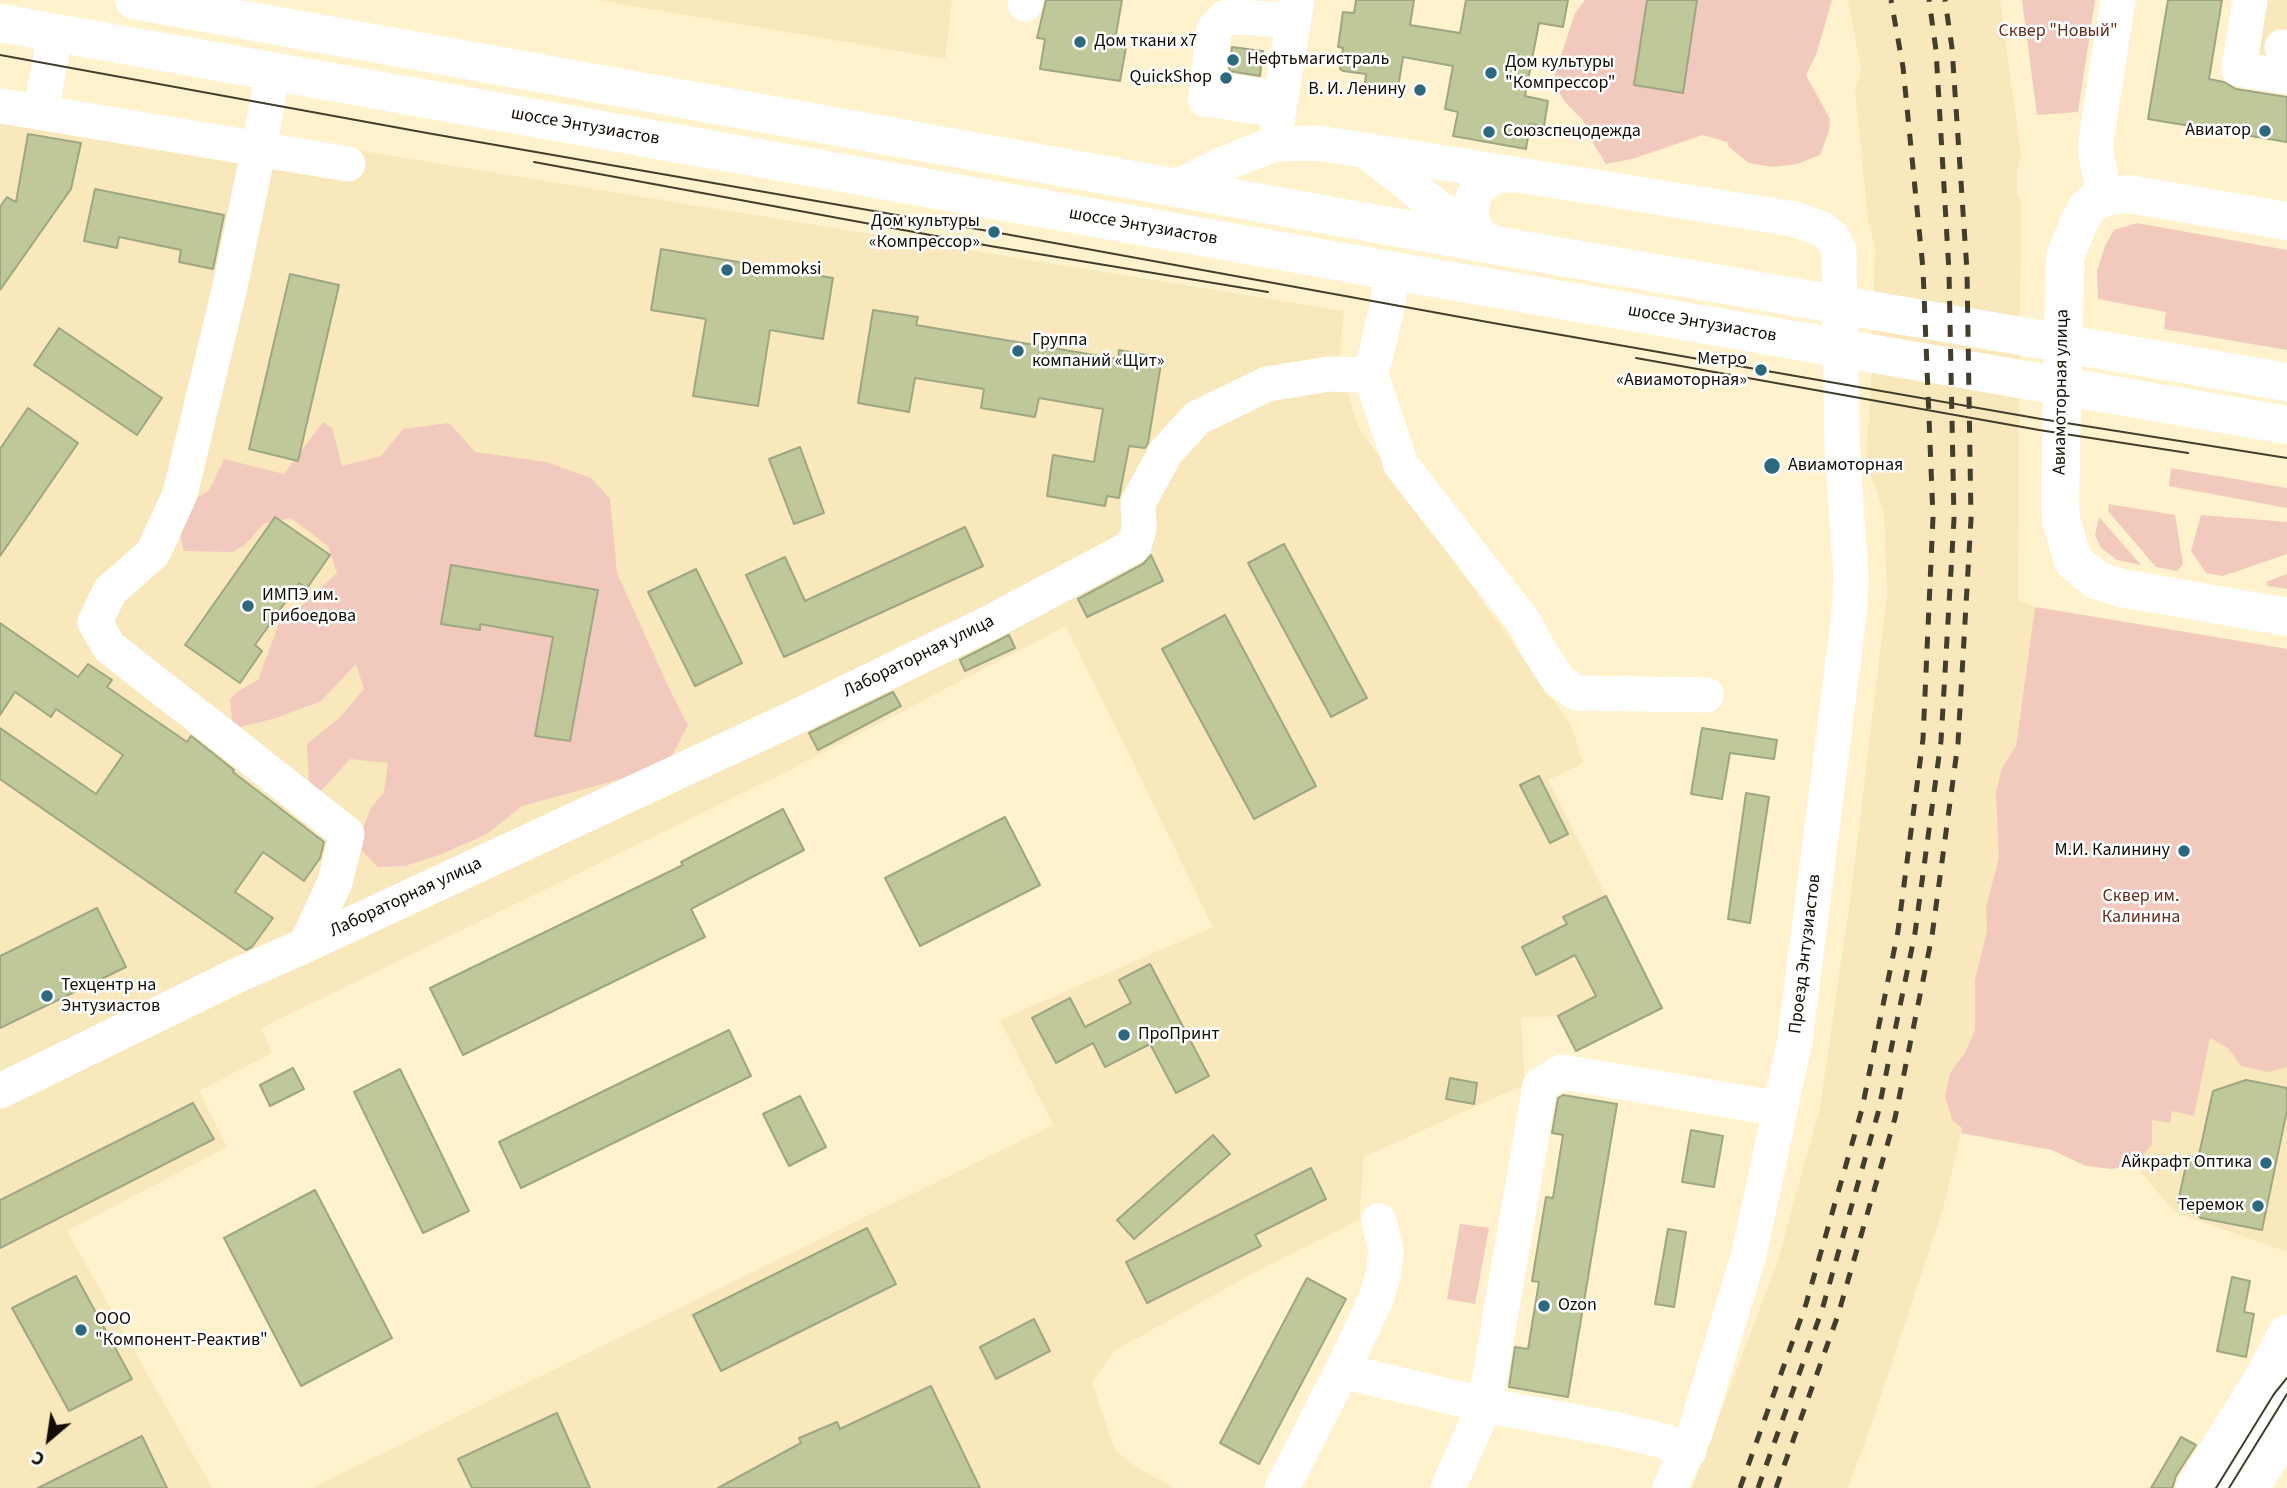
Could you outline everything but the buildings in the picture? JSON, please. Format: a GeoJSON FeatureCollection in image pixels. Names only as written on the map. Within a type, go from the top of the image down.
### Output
{"type":"FeatureCollection","features":[{"type":"Feature","properties":{"kind":"main road"},"geometry":{"type":"LineString","coordinates":[[134,0],[1496,245],[2287,382]]}},
{"type":"Feature","properties":{"kind":"main road","name":"шоссе Энтузиастов"},"geometry":{"type":"LineString","coordinates":[[0,23],[1393,271],[2287,425]]}},
{"type":"Feature","properties":{"kind":"main road"},"geometry":{"type":"LineString","coordinates":[[2105,197],[2128,194],[2147,196],[2287,221]]}},
{"type":"Feature","properties":{"kind":"main road","name":"Авиамоторная улица"},"geometry":{"type":"LineString","coordinates":[[2105,197],[2087,208],[2065,257],[2061,520],[2073,561],[2096,580],[2122,588],[2287,617]]}},
{"type":"Feature","properties":{"kind":"main road"},"geometry":{"type":"LineString","coordinates":[[2195,1488],[2282,1373],[2287,1334]]}},
{"type":"Feature","properties":{"kind":"main road"},"geometry":{"type":"LineString","coordinates":[[2250,1488],[2287,1429]]}},
{"type":"Feature","properties":{"kind":"street"},"geometry":{"type":"LineString","coordinates":[[2105,197],[2095,155],[2118,0]]}},
{"type":"Feature","properties":{"kind":"street"},"geometry":{"type":"LineString","coordinates":[[2250,0],[2239,69],[2285,57]]}},
{"type":"Feature","properties":{"kind":"street"},"geometry":{"type":"LineString","coordinates":[[1176,187],[1228,162],[1278,118],[1295,10],[1224,19],[1214,29],[1207,88],[1278,118]]}},
{"type":"Feature","properties":{"kind":"street"},"geometry":{"type":"LineString","coordinates":[[41,112],[55,33]]}},
{"type":"Feature","properties":{"kind":"street"},"geometry":{"type":"LineString","coordinates":[[0,1091],[236,976],[306,945],[335,882],[347,834],[108,648],[95,622],[110,591],[153,553],[180,494],[229,291],[273,72]]}},
{"type":"Feature","properties":{"kind":"street"},"geometry":{"type":"LineString","coordinates":[[1,106],[348,164]]}},
{"type":"Feature","properties":{"kind":"street","name":"Проезд Энтузиастов"},"geometry":{"type":"LineString","coordinates":[[1278,118],[1319,143],[1794,219],[1822,229],[1833,237],[1839,250],[1842,446],[1851,578],[1849,615],[1795,1040],[1749,1254],[1689,1451]]}},
{"type":"Feature","properties":{"kind":"street"},"geometry":{"type":"LineString","coordinates":[[1366,150],[1496,245]]}},
{"type":"Feature","properties":{"kind":"street"},"geometry":{"type":"LineString","coordinates":[[1496,245],[1479,234],[1473,223],[1473,198],[1479,187],[1489,179],[1514,175]]}},
{"type":"Feature","properties":{"kind":"street"},"geometry":{"type":"LineString","coordinates":[[1393,271],[1370,375],[1401,465],[1524,622],[1559,681],[1577,693],[1706,695]]}},
{"type":"Feature","properties":{"kind":"street","name":"Лабораторная улица"},"geometry":{"type":"LineString","coordinates":[[306,945],[798,716],[991,622],[1134,545],[1139,529],[1138,503],[1166,452],[1197,418],[1267,384],[1329,374],[1370,375]]}},
{"type":"Feature","properties":{"kind":"street"},"geometry":{"type":"LineString","coordinates":[[1448,1488],[1485,1405],[1540,1086],[1562,1072],[1780,1109]]}},
{"type":"Feature","properties":{"kind":"street"},"geometry":{"type":"LineString","coordinates":[[1282,1488],[1376,1298],[1386,1251],[1379,1221]]}},
{"type":"Feature","properties":{"kind":"street"},"geometry":{"type":"LineString","coordinates":[[1342,1371],[1485,1405],[1664,1441],[1689,1451],[1670,1488]]}},
{"type":"Feature","properties":{"kind":"street"},"geometry":{"type":"LineString","coordinates":[[2223,1488],[2282,1373]]}},
{"type":"Feature","properties":{"kind":"shaded area"},"geometry":{"type":"Polygon","coordinates":[[[596,0],[952,0],[945,59],[596,0]]]}},
{"type":"Feature","properties":{"kind":"shaded area"},"geometry":{"type":"Polygon","coordinates":[[[1848,0],[2000,0],[2021,155],[2017,171],[2017,193],[2021,199],[2018,600],[2035,607],[1961,1133],[1943,1209],[1848,1488],[1692,1488],[1777,1263],[1820,1107],[1850,900],[1887,596],[1884,512],[1866,461],[1875,247],[1868,220],[1855,91],[1861,69],[1848,0]]]}},
{"type":"Feature","properties":{"kind":"shaded area"},"geometry":{"type":"Polygon","coordinates":[[[2261,0],[2287,0],[2287,62],[2252,57],[2261,0]]]}},
{"type":"Feature","properties":{"kind":"shaded area"},"geometry":{"type":"Polygon","coordinates":[[[0,92],[1344,311],[1339,366],[1359,428],[1571,725],[1583,763],[1548,780],[1662,1008],[1576,1051],[1558,1016],[1521,1018],[1525,1084],[1364,1157],[1359,1220],[1257,1271],[1114,1351],[1092,1383],[1115,1450],[1136,1467],[1174,1488],[312,1488],[1053,1125],[1000,1020],[1213,927],[1066,626],[784,773],[261,1028],[272,1053],[199,1091],[227,1147],[67,1231],[212,1488],[0,1488],[0,92]]]}},
{"type":"Feature","properties":{"kind":"shaded area"},"geometry":{"type":"Polygon","coordinates":[[[2210,1037],[2287,1052],[2287,1252],[2174,1212],[2135,1165],[2146,1118],[2170,1123],[2172,1111],[2194,1115],[2210,1037]]]}},
{"type":"Feature","properties":{"kind":"green space"},"geometry":{"type":"Polygon","coordinates":[[[1585,0],[1832,0],[1817,52],[1806,75],[1830,119],[1829,131],[1820,155],[1797,164],[1772,167],[1749,163],[1729,147],[1727,142],[1703,135],[1632,159],[1606,164],[1583,120],[1566,103],[1552,83],[1575,13],[1585,0]]]}},
{"type":"Feature","properties":{"kind":"green space","name":"Сквер \"Новый\""},"geometry":{"type":"Polygon","coordinates":[[[2022,0],[2095,0],[2078,112],[2037,115],[2022,0]]]}},
{"type":"Feature","properties":{"kind":"green space"},"geometry":{"type":"Polygon","coordinates":[[[2137,223],[2287,250],[2287,350],[2164,329],[2166,312],[2098,299],[2097,271],[2105,246],[2114,230],[2137,223]]]}},
{"type":"Feature","properties":{"kind":"green space"},"geometry":{"type":"Polygon","coordinates":[[[323,422],[332,428],[342,466],[381,456],[403,429],[449,423],[475,452],[546,462],[591,478],[610,499],[617,573],[688,725],[671,758],[621,779],[522,806],[487,834],[442,854],[405,866],[378,867],[356,845],[371,808],[384,792],[388,763],[350,759],[320,792],[309,786],[307,744],[340,717],[364,689],[356,664],[321,701],[276,718],[233,729],[230,700],[237,692],[258,680],[280,621],[337,573],[328,546],[291,518],[263,524],[246,544],[233,552],[184,551],[176,518],[185,504],[209,491],[224,459],[284,474],[323,422]]]}},
{"type":"Feature","properties":{"kind":"green space"},"geometry":{"type":"Polygon","coordinates":[[[2171,468],[2287,488],[2287,508],[2169,486],[2171,468]]]}},
{"type":"Feature","properties":{"kind":"green space"},"geometry":{"type":"Polygon","coordinates":[[[2109,504],[2175,515],[2183,564],[2177,571],[2156,567],[2108,511],[2109,504]]]}},
{"type":"Feature","properties":{"kind":"green space"},"geometry":{"type":"Polygon","coordinates":[[[2201,515],[2287,522],[2287,554],[2223,576],[2206,573],[2191,551],[2201,515]]]}},
{"type":"Feature","properties":{"kind":"green space"},"geometry":{"type":"Polygon","coordinates":[[[2099,517],[2141,565],[2117,560],[2101,548],[2095,535],[2099,517]]]}},
{"type":"Feature","properties":{"kind":"green space"},"geometry":{"type":"Polygon","coordinates":[[[2287,574],[2287,589],[2268,586],[2266,582],[2287,574]]]}},
{"type":"Feature","properties":{"kind":"green space","name":"Сквер им. Калинина"},"geometry":{"type":"Polygon","coordinates":[[[2035,607],[2287,649],[2287,1067],[2268,1072],[2241,1066],[2228,1048],[2210,1038],[2194,1116],[2172,1111],[2170,1123],[2152,1120],[2152,1144],[2135,1165],[2111,1169],[2086,1166],[2052,1150],[1961,1133],[1962,1128],[1953,1121],[1945,1097],[1950,1073],[1965,1053],[1975,1030],[1975,980],[1987,931],[1986,907],[1999,858],[1996,792],[2002,768],[2016,746],[2035,607]]]}},
{"type":"Feature","properties":{"kind":"green space"},"geometry":{"type":"Polygon","coordinates":[[[1460,1224],[1489,1228],[1475,1304],[1447,1299],[1460,1224]]]}},
{"type":"Feature","properties":{"kind":"tram line"},"geometry":{"type":"LineString","coordinates":[[0,55],[1493,323],[2041,419],[2287,458]]}},
{"type":"Feature","properties":{"kind":"tram line"},"geometry":{"type":"LineString","coordinates":[[534,162],[990,246],[1268,292]]}},
{"type":"Feature","properties":{"kind":"tram line"},"geometry":{"type":"LineString","coordinates":[[1636,358],[2039,430],[2188,453]]}},
{"type":"Feature","properties":{"kind":"tram line"},"geometry":{"type":"LineString","coordinates":[[2216,1488],[2274,1394],[2287,1378]]}},
{"type":"Feature","properties":{"kind":"tram line"},"geometry":{"type":"LineString","coordinates":[[2229,1488],[2287,1394]]}},
{"type":"Feature","properties":{"kind":"railway"},"geometry":{"type":"LineString","coordinates":[[1740,1488],[1806,1304],[1862,1109],[1898,931],[1923,739],[1933,517],[1923,269],[1903,67],[1891,0]]}},
{"type":"Feature","properties":{"kind":"railway"},"geometry":{"type":"LineString","coordinates":[[1758,1488],[1822,1310],[1878,1113],[1915,933],[1941,741],[1954,519],[1949,272],[1936,50],[1929,0]]}},
{"type":"Feature","properties":{"kind":"railway"},"geometry":{"type":"LineString","coordinates":[[1776,1488],[1838,1315],[1895,1118],[1932,936],[1958,743],[1971,519],[1967,271],[1952,48],[1945,0]]}},
{"type":"Feature","properties":{"kind":"place","name":"Дом ткани x7"},"geometry":{"type":"Point","coordinates":[1080,42]}},
{"type":"Feature","properties":{"kind":"place","name":"Нефтьмагистраль"},"geometry":{"type":"Point","coordinates":[1233,60]}},
{"type":"Feature","properties":{"kind":"place","name":"Дом культуры \"Компрессор\""},"geometry":{"type":"Point","coordinates":[1491,73]}},
{"type":"Feature","properties":{"kind":"place","name":"QuickShop"},"geometry":{"type":"Point","coordinates":[1226,78]}},
{"type":"Feature","properties":{"kind":"place","name":"В. И. Ленину"},"geometry":{"type":"Point","coordinates":[1420,90]}},
{"type":"Feature","properties":{"kind":"place","name":"Авиатор"},"geometry":{"type":"Point","coordinates":[2265,131]}},
{"type":"Feature","properties":{"kind":"place","name":"Союзспецодежда"},"geometry":{"type":"Point","coordinates":[1489,132]}},
{"type":"Feature","properties":{"kind":"place","name":"Дом культуры «Компрессор»"},"geometry":{"type":"Point","coordinates":[994,232]}},
{"type":"Feature","properties":{"kind":"place","name":"Demmoksi"},"geometry":{"type":"Point","coordinates":[727,270]}},
{"type":"Feature","properties":{"kind":"place","name":"Группа компаний «Щит»"},"geometry":{"type":"Point","coordinates":[1018,351]}},
{"type":"Feature","properties":{"kind":"place","name":"Метро «Авиамоторная»"},"geometry":{"type":"Point","coordinates":[1761,370]}},
{"type":"Feature","properties":{"kind":"place","name":"Авиамоторная"},"geometry":{"type":"Point","coordinates":[1772,466]}},
{"type":"Feature","properties":{"kind":"place","name":"ИМПЭ им. Грибоедова"},"geometry":{"type":"Point","coordinates":[248,606]}},
{"type":"Feature","properties":{"kind":"place","name":"М.И. Калинину"},"geometry":{"type":"Point","coordinates":[2184,851]}},
{"type":"Feature","properties":{"kind":"place","name":"Техцентр на Энтузиастов"},"geometry":{"type":"Point","coordinates":[47,996]}},
{"type":"Feature","properties":{"kind":"place","name":"ПроПринт"},"geometry":{"type":"Point","coordinates":[1124,1035]}},
{"type":"Feature","properties":{"kind":"place","name":"Айкрафт Оптика"},"geometry":{"type":"Point","coordinates":[2266,1163]}},
{"type":"Feature","properties":{"kind":"place","name":"Теремок"},"geometry":{"type":"Point","coordinates":[2258,1206]}},
{"type":"Feature","properties":{"kind":"place","name":"Ozon"},"geometry":{"type":"Point","coordinates":[1544,1306]}},
{"type":"Feature","properties":{"kind":"place","name":"ООО \"Компонент-Реактив\""},"geometry":{"type":"Point","coordinates":[81,1330]}}]}
